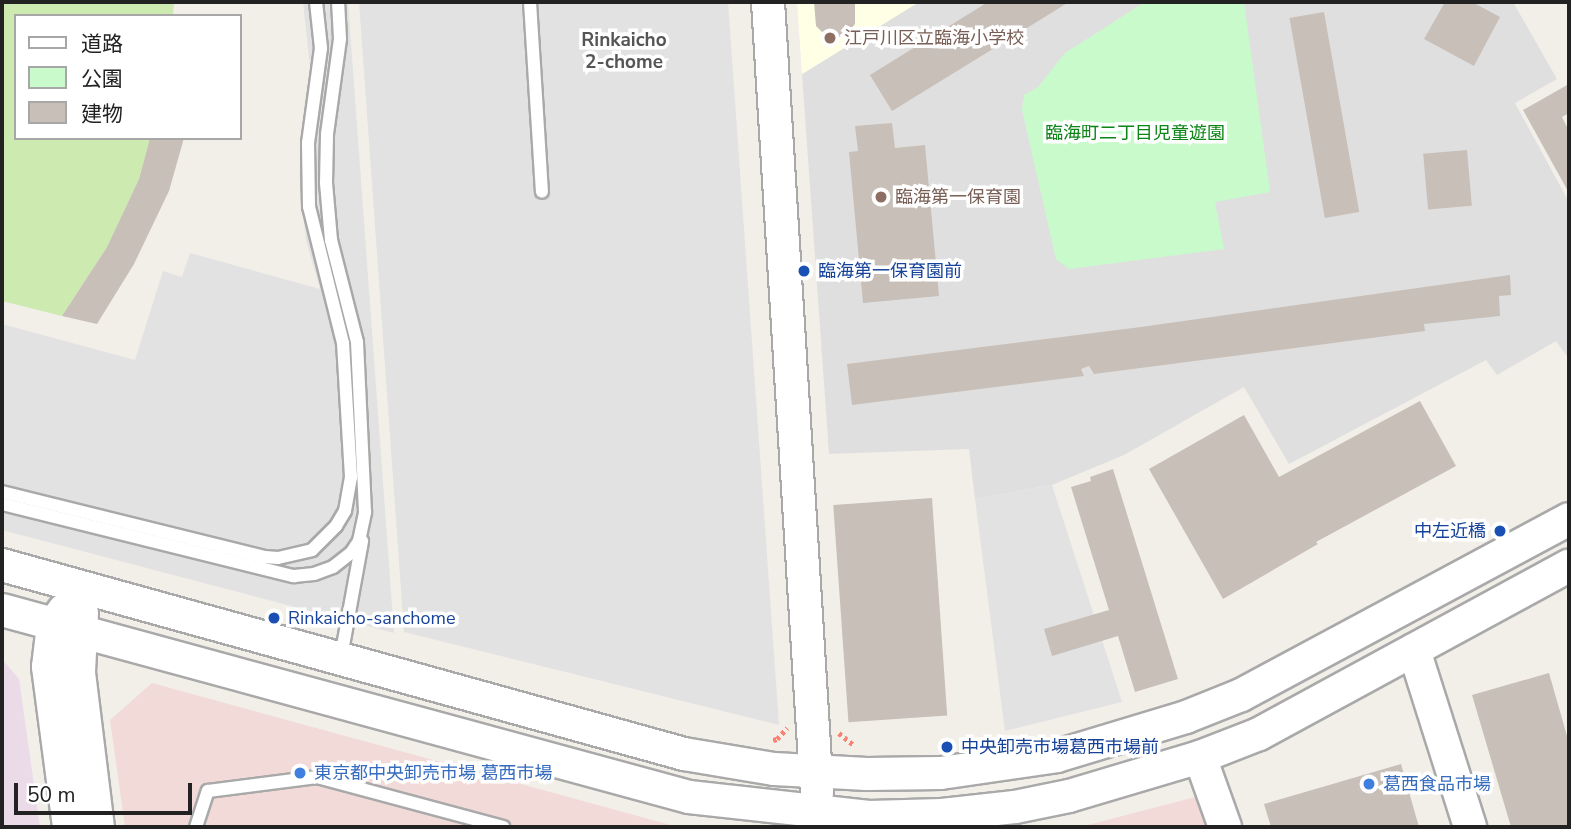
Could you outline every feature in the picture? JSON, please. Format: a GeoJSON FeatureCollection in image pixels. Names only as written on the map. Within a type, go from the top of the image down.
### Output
{"type":"FeatureCollection","features":[{"type":"Feature","properties":{"kind":"street"},"geometry":{"type":"LineString","coordinates":[[768,2],[818,822]]}},
{"type":"Feature","properties":{"kind":"street"},"geometry":{"type":"LineString","coordinates":[[2,565],[684,754],[774,769],[941,773],[1057,756],[1136,734],[1241,695],[1569,519]]}},
{"type":"Feature","properties":{"kind":"street"},"geometry":{"type":"LineString","coordinates":[[2,610],[689,797],[818,822],[869,817],[942,815],[1015,807],[1082,792],[1200,757],[1259,734],[1569,566]]}},
{"type":"Feature","properties":{"kind":"street"},"geometry":{"type":"LineString","coordinates":[[69,827],[48,667],[68,629],[82,586]]}},
{"type":"Feature","properties":{"kind":"street"},"geometry":{"type":"LineString","coordinates":[[68,629],[79,673],[98,827]]}},
{"type":"Feature","properties":{"kind":"street"},"geometry":{"type":"LineString","coordinates":[[1414,650],[1470,827]]}},
{"type":"Feature","properties":{"kind":"street"},"geometry":{"type":"LineString","coordinates":[[1200,757],[1225,827]]}},
{"type":"Feature","properties":{"kind":"lane"},"geometry":{"type":"LineString","coordinates":[[2,492],[265,557],[278,558],[312,550],[336,526],[345,511],[351,477],[343,343],[309,207],[308,143],[321,48],[316,2]]}},
{"type":"Feature","properties":{"kind":"lane"},"geometry":{"type":"LineString","coordinates":[[338,2],[340,39],[327,134],[326,183],[333,251],[357,342],[364,527],[340,660]]}},
{"type":"Feature","properties":{"kind":"lane"},"geometry":{"type":"LineString","coordinates":[[530,2],[542,192]]}},
{"type":"Feature","properties":{"kind":"lane"},"geometry":{"type":"LineString","coordinates":[[2,504],[294,576],[314,575],[342,562],[359,541],[364,527]]}},
{"type":"Feature","properties":{"kind":"lane"},"geometry":{"type":"LineString","coordinates":[[196,827],[208,791],[317,777],[503,827]]}},
{"type":"Feature","properties":{"kind":"path"},"geometry":{"type":"LineString","coordinates":[[839,733],[852,745],[860,747]]}},
{"type":"Feature","properties":{"kind":"shaded area"},"geometry":{"type":"Polygon","coordinates":[[[303,2],[348,2],[394,633],[2,530],[2,324],[135,360],[163,271],[182,277],[190,253],[320,289],[306,240],[300,185],[302,129],[311,76],[303,2]]]}},
{"type":"Feature","properties":{"kind":"shaded area"},"geometry":{"type":"Polygon","coordinates":[[[359,2],[728,2],[779,725],[404,632],[359,2]]]}},
{"type":"Feature","properties":{"kind":"shaded area","name":"江戸川区立臨海小学校"},"geometry":{"type":"Polygon","coordinates":[[[797,2],[919,2],[802,74],[797,2]]]}},
{"type":"Feature","properties":{"kind":"shaded area"},"geometry":{"type":"Polygon","coordinates":[[[919,2],[1513,2],[1557,79],[1515,103],[1569,202],[1569,359],[1556,341],[1497,375],[1486,360],[1289,464],[1244,387],[1124,455],[1052,485],[975,499],[969,449],[829,454],[802,74],[919,2]]]}},
{"type":"Feature","properties":{"kind":"shaded area"},"geometry":{"type":"Polygon","coordinates":[[[1052,485],[1122,702],[1005,731],[975,499],[1052,485]]]}},
{"type":"Feature","properties":{"kind":"shaded area"},"geometry":{"type":"Polygon","coordinates":[[[2,659],[19,679],[40,827],[2,827],[2,659]]]}},
{"type":"Feature","properties":{"kind":"shaded area","name":"東京都中央卸売市場 葛西市場"},"geometry":{"type":"Polygon","coordinates":[[[152,683],[678,827],[125,827],[110,720],[152,683]]]}},
{"type":"Feature","properties":{"kind":"shaded area"},"geometry":{"type":"Polygon","coordinates":[[[1203,795],[1214,827],[1080,827],[1203,795]]]}},
{"type":"Feature","properties":{"kind":"green space"},"geometry":{"type":"Polygon","coordinates":[[[2,2],[174,2],[173,14],[14,14],[14,140],[149,140],[139,179],[107,247],[62,316],[2,301],[2,2]]]}},
{"type":"Feature","properties":{"kind":"green space","name":"臨海町二丁目児童遊園"},"geometry":{"type":"Polygon","coordinates":[[[1145,2],[1244,2],[1270,192],[1215,202],[1224,249],[1069,269],[1056,259],[1022,110],[1024,95],[1038,87],[1065,53],[1145,2]]]}},
{"type":"Feature","properties":{"kind":"building"},"geometry":{"type":"Polygon","coordinates":[[[814,2],[855,2],[855,24],[844,37],[827,37],[816,26],[814,2]]]}},
{"type":"Feature","properties":{"kind":"building"},"geometry":{"type":"Polygon","coordinates":[[[988,2],[1069,2],[892,111],[870,75],[988,2]]]}},
{"type":"Feature","properties":{"kind":"building"},"geometry":{"type":"Polygon","coordinates":[[[1445,2],[1472,2],[1500,17],[1474,66],[1424,39],[1445,2]]]}},
{"type":"Feature","properties":{"kind":"building"},"geometry":{"type":"Polygon","coordinates":[[[1324,12],[1359,212],[1325,218],[1290,18],[1324,12]]]}},
{"type":"Feature","properties":{"kind":"building"},"geometry":{"type":"Polygon","coordinates":[[[1569,84],[1569,113],[1562,117],[1569,131],[1569,193],[1523,110],[1569,84]]]}},
{"type":"Feature","properties":{"kind":"building"},"geometry":{"type":"Polygon","coordinates":[[[892,123],[895,148],[925,145],[939,296],[863,303],[849,152],[858,151],[855,126],[892,123]]]}},
{"type":"Feature","properties":{"kind":"building"},"geometry":{"type":"Polygon","coordinates":[[[149,140],[183,140],[169,191],[134,264],[97,324],[62,316],[107,247],[139,179],[149,140]]]}},
{"type":"Feature","properties":{"kind":"building"},"geometry":{"type":"Polygon","coordinates":[[[1467,150],[1472,206],[1428,210],[1423,154],[1467,150]]]}},
{"type":"Feature","properties":{"kind":"building"},"geometry":{"type":"Polygon","coordinates":[[[1510,275],[1511,295],[1499,296],[1500,316],[1424,324],[1425,331],[1094,374],[1089,366],[1081,369],[1084,376],[852,405],[847,364],[1141,327],[1510,275]]]}},
{"type":"Feature","properties":{"kind":"building"},"geometry":{"type":"Polygon","coordinates":[[[1420,401],[1456,466],[1316,542],[1318,544],[1223,599],[1149,469],[1244,415],[1279,477],[1420,401]]]}},
{"type":"Feature","properties":{"kind":"building"},"geometry":{"type":"Polygon","coordinates":[[[1113,469],[1178,679],[1135,692],[1118,636],[1052,656],[1044,629],[1109,610],[1071,487],[1091,481],[1090,477],[1113,469]]]}},
{"type":"Feature","properties":{"kind":"building"},"geometry":{"type":"Polygon","coordinates":[[[932,498],[947,715],[848,722],[833,505],[932,498]]]}},
{"type":"Feature","properties":{"kind":"building"},"geometry":{"type":"Polygon","coordinates":[[[1549,673],[1569,743],[1569,827],[1511,827],[1472,695],[1549,673]]]}},
{"type":"Feature","properties":{"kind":"building","name":"葛西食品市場"},"geometry":{"type":"Polygon","coordinates":[[[1401,764],[1419,827],[1271,827],[1264,804],[1401,764]]]}},
{"type":"Feature","properties":{"kind":"place","name":"江戸川区立臨海小学校"},"geometry":{"type":"Point","coordinates":[830,38]}},
{"type":"Feature","properties":{"kind":"place","name":"臨海第一保育園"},"geometry":{"type":"Point","coordinates":[881,197]}},
{"type":"Feature","properties":{"kind":"place","name":"臨海第一保育園前"},"geometry":{"type":"Point","coordinates":[804,271]}},
{"type":"Feature","properties":{"kind":"place","name":"中左近橋"},"geometry":{"type":"Point","coordinates":[1500,531]}},
{"type":"Feature","properties":{"kind":"place","name":"Rinkaicho-sanchome"},"geometry":{"type":"Point","coordinates":[274,618]}},
{"type":"Feature","properties":{"kind":"place","name":"中央卸売市場葛西市場前"},"geometry":{"type":"Point","coordinates":[947,747]}},
{"type":"Feature","properties":{"kind":"place","name":"東京都中央卸売市場 葛西市場"},"geometry":{"type":"Point","coordinates":[300,773]}},
{"type":"Feature","properties":{"kind":"place","name":"葛西食品市場"},"geometry":{"type":"Point","coordinates":[1369,784]}},
{"type":"Feature","properties":{"kind":"district","name":"Rinkaicho 2-chome"},"geometry":{"type":"Point","coordinates":[624,52]}}]}
